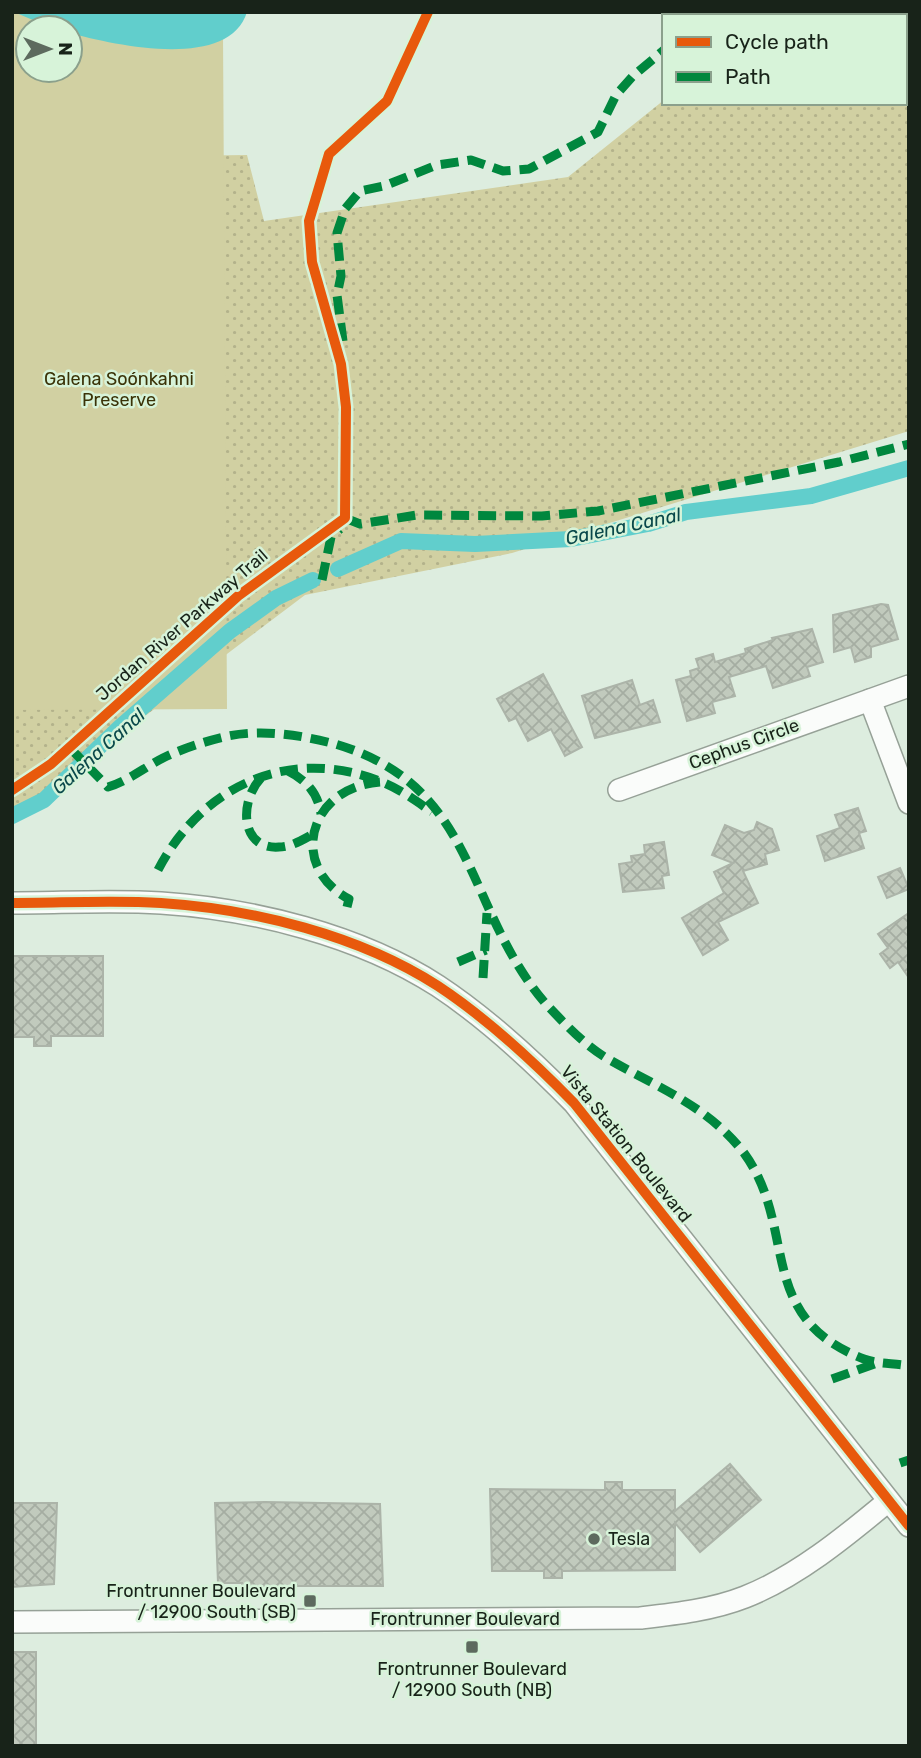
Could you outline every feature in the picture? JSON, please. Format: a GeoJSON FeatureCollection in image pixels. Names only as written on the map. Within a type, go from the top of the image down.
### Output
{"type":"FeatureCollection","features":[{"type":"Feature","properties":{"kind":"street","name":"Cephus Circle"},"geometry":{"type":"LineString","coordinates":[[619,790],[909,686]]}},
{"type":"Feature","properties":{"kind":"street"},"geometry":{"type":"LineString","coordinates":[[870,700],[909,803]]}},
{"type":"Feature","properties":{"kind":"street","name":"Vista Station Boulevard"},"geometry":{"type":"LineString","coordinates":[[12,903],[160,903],[237,913],[347,943],[435,985],[503,1036],[574,1103],[887,1502],[909,1526]]}},
{"type":"Feature","properties":{"kind":"street","name":"Frontrunner Boulevard"},"geometry":{"type":"LineString","coordinates":[[12,1622],[640,1618],[690,1612],[745,1597],[794,1570],[887,1502]]}},
{"type":"Feature","properties":{"kind":"green space","name":"Galena Soónkahni Preserve"},"geometry":{"type":"Polygon","coordinates":[[[12,12],[68,14],[14,14],[14,84],[84,84],[84,16],[223,34],[227,709],[12,710],[12,12]]]}},
{"type":"Feature","properties":{"kind":"green space"},"geometry":{"type":"Polygon","coordinates":[[[907,18],[909,431],[512,553],[305,595],[21,810],[12,810],[12,158],[247,155],[264,221],[568,177],[662,102],[662,105],[907,105],[907,18]]]}},
{"type":"Feature","properties":{"kind":"water"},"geometry":{"type":"Polygon","coordinates":[[[14,12],[247,12],[236,30],[218,42],[195,48],[168,49],[84,36],[84,14],[14,12]]]}},
{"type":"Feature","properties":{"kind":"building"},"geometry":{"type":"Polygon","coordinates":[[[881,604],[888,605],[898,639],[871,647],[871,657],[855,662],[851,647],[834,652],[833,615],[881,604]]]}},
{"type":"Feature","properties":{"kind":"building"},"geometry":{"type":"Polygon","coordinates":[[[812,629],[823,662],[807,667],[810,676],[773,688],[766,666],[729,677],[735,696],[712,702],[715,713],[687,721],[676,680],[691,676],[690,671],[699,668],[696,659],[713,654],[715,662],[746,653],[745,649],[773,640],[772,638],[812,629]]]}},
{"type":"Feature","properties":{"kind":"building"},"geometry":{"type":"Polygon","coordinates":[[[543,674],[582,747],[565,756],[551,729],[528,741],[516,718],[509,721],[497,699],[543,674]]]}},
{"type":"Feature","properties":{"kind":"building"},"geometry":{"type":"Polygon","coordinates":[[[632,680],[640,705],[653,700],[660,722],[595,738],[582,696],[632,680]]]}},
{"type":"Feature","properties":{"kind":"building"},"geometry":{"type":"Polygon","coordinates":[[[858,808],[866,831],[859,833],[864,848],[825,861],[817,836],[840,828],[835,815],[858,808]]]}},
{"type":"Feature","properties":{"kind":"building"},"geometry":{"type":"Polygon","coordinates":[[[757,822],[772,829],[779,850],[765,854],[767,864],[743,871],[758,903],[718,922],[728,940],[703,955],[682,918],[724,893],[714,872],[733,863],[712,855],[725,825],[744,833],[754,830],[757,822]]]}},
{"type":"Feature","properties":{"kind":"building"},"geometry":{"type":"Polygon","coordinates":[[[664,842],[669,875],[662,876],[664,888],[623,892],[619,864],[632,862],[631,856],[645,854],[644,845],[664,842]]]}},
{"type":"Feature","properties":{"kind":"building"},"geometry":{"type":"Polygon","coordinates":[[[900,868],[909,889],[887,898],[878,877],[900,868]]]}},
{"type":"Feature","properties":{"kind":"building"},"geometry":{"type":"Polygon","coordinates":[[[909,913],[909,978],[898,962],[890,968],[880,954],[888,948],[878,934],[909,913]]]}},
{"type":"Feature","properties":{"kind":"building"},"geometry":{"type":"Polygon","coordinates":[[[12,956],[103,956],[103,1036],[51,1036],[51,1046],[34,1046],[34,1037],[12,1037],[12,956]]]}},
{"type":"Feature","properties":{"kind":"building"},"geometry":{"type":"Polygon","coordinates":[[[730,1464],[761,1500],[700,1552],[675,1523],[675,1570],[562,1571],[562,1578],[544,1578],[544,1571],[492,1571],[490,1489],[605,1490],[605,1482],[622,1482],[622,1490],[675,1490],[675,1511],[730,1464]]]}},
{"type":"Feature","properties":{"kind":"building"},"geometry":{"type":"Polygon","coordinates":[[[12,1503],[57,1503],[54,1584],[12,1587],[12,1503]]]}},
{"type":"Feature","properties":{"kind":"building"},"geometry":{"type":"Polygon","coordinates":[[[215,1503],[380,1504],[383,1586],[242,1586],[242,1583],[218,1583],[215,1503]]]}},
{"type":"Feature","properties":{"kind":"building"},"geometry":{"type":"Polygon","coordinates":[[[12,1652],[36,1652],[36,1746],[12,1746],[12,1652]]]}},
{"type":"Feature","properties":{"kind":"waterway","name":"Galena Canal"},"geometry":{"type":"LineString","coordinates":[[338,569],[401,541],[475,544],[571,539],[648,524],[686,512],[811,496],[909,468]]}},
{"type":"Feature","properties":{"kind":"waterway","name":"Galena Canal"},"geometry":{"type":"LineString","coordinates":[[12,816],[44,800],[120,727],[230,631],[276,598],[313,580]]}},
{"type":"Feature","properties":{"kind":"marked path"},"geometry":{"type":"LineString","coordinates":[[768,14],[772,12]]}},
{"type":"Feature","properties":{"kind":"marked path"},"geometry":{"type":"LineString","coordinates":[[343,341],[337,295],[341,276],[337,233],[345,209],[360,191],[384,186],[437,165],[471,160],[503,171],[529,169],[598,132],[616,95],[633,76],[662,52]]}},
{"type":"Feature","properties":{"kind":"marked path"},"geometry":{"type":"LineString","coordinates":[[345,518],[360,524],[417,515],[542,516],[598,511],[839,462],[909,444]]}},
{"type":"Feature","properties":{"kind":"marked path"},"geometry":{"type":"LineString","coordinates":[[322,580],[331,537],[340,529]]}},
{"type":"Feature","properties":{"kind":"marked path"},"geometry":{"type":"LineString","coordinates":[[69,747],[108,787],[179,751],[241,734],[282,734],[309,738],[335,744],[382,763],[417,789],[443,819],[519,967],[546,1004],[592,1048],[699,1111],[715,1123],[744,1153],[760,1182],[770,1211],[783,1269],[792,1295],[807,1320],[830,1341],[864,1359],[909,1366]]}},
{"type":"Feature","properties":{"kind":"marked path"},"geometry":{"type":"LineString","coordinates":[[158,870],[177,840],[199,815],[224,795],[252,780],[283,771],[315,768],[348,772],[389,785],[432,812]]}},
{"type":"Feature","properties":{"kind":"marked path"},"geometry":{"type":"LineString","coordinates":[[288,771],[310,788],[321,814]]}},
{"type":"Feature","properties":{"kind":"marked path"},"geometry":{"type":"LineString","coordinates":[[261,778],[249,799],[247,811],[250,833],[257,841],[266,846],[284,847],[315,833]]}},
{"type":"Feature","properties":{"kind":"marked path"},"geometry":{"type":"LineString","coordinates":[[347,907],[349,899],[330,885],[318,868],[313,849],[315,830],[322,813],[336,798],[355,787],[380,782]]}},
{"type":"Feature","properties":{"kind":"marked path"},"geometry":{"type":"LineString","coordinates":[[483,978],[487,913]]}},
{"type":"Feature","properties":{"kind":"marked path"},"geometry":{"type":"LineString","coordinates":[[458,962],[486,950]]}},
{"type":"Feature","properties":{"kind":"marked path"},"geometry":{"type":"LineString","coordinates":[[832,1379],[877,1363]]}},
{"type":"Feature","properties":{"kind":"marked path"},"geometry":{"type":"LineString","coordinates":[[900,1463],[909,1460]]}},
{"type":"Feature","properties":{"kind":"cycle path","name":"Jordan River Parkway Trail"},"geometry":{"type":"LineString","coordinates":[[12,790],[51,764],[238,596],[345,518],[346,407],[341,364],[312,262],[309,221],[329,154],[387,101],[428,12]]}},
{"type":"Feature","properties":{"kind":"cycle path"},"geometry":{"type":"LineString","coordinates":[[12,903],[161,903],[268,918],[374,952],[438,986],[509,1041],[574,1103],[909,1526]]}},
{"type":"Feature","properties":{"kind":"place","name":"Tesla"},"geometry":{"type":"Point","coordinates":[594,1539]}},
{"type":"Feature","properties":{"kind":"place","name":"Frontrunner Boulevard / 12900 South (SB)"},"geometry":{"type":"Point","coordinates":[310,1601]}},
{"type":"Feature","properties":{"kind":"place","name":"Frontrunner Boulevard / 12900 South (NB)"},"geometry":{"type":"Point","coordinates":[472,1647]}}]}
